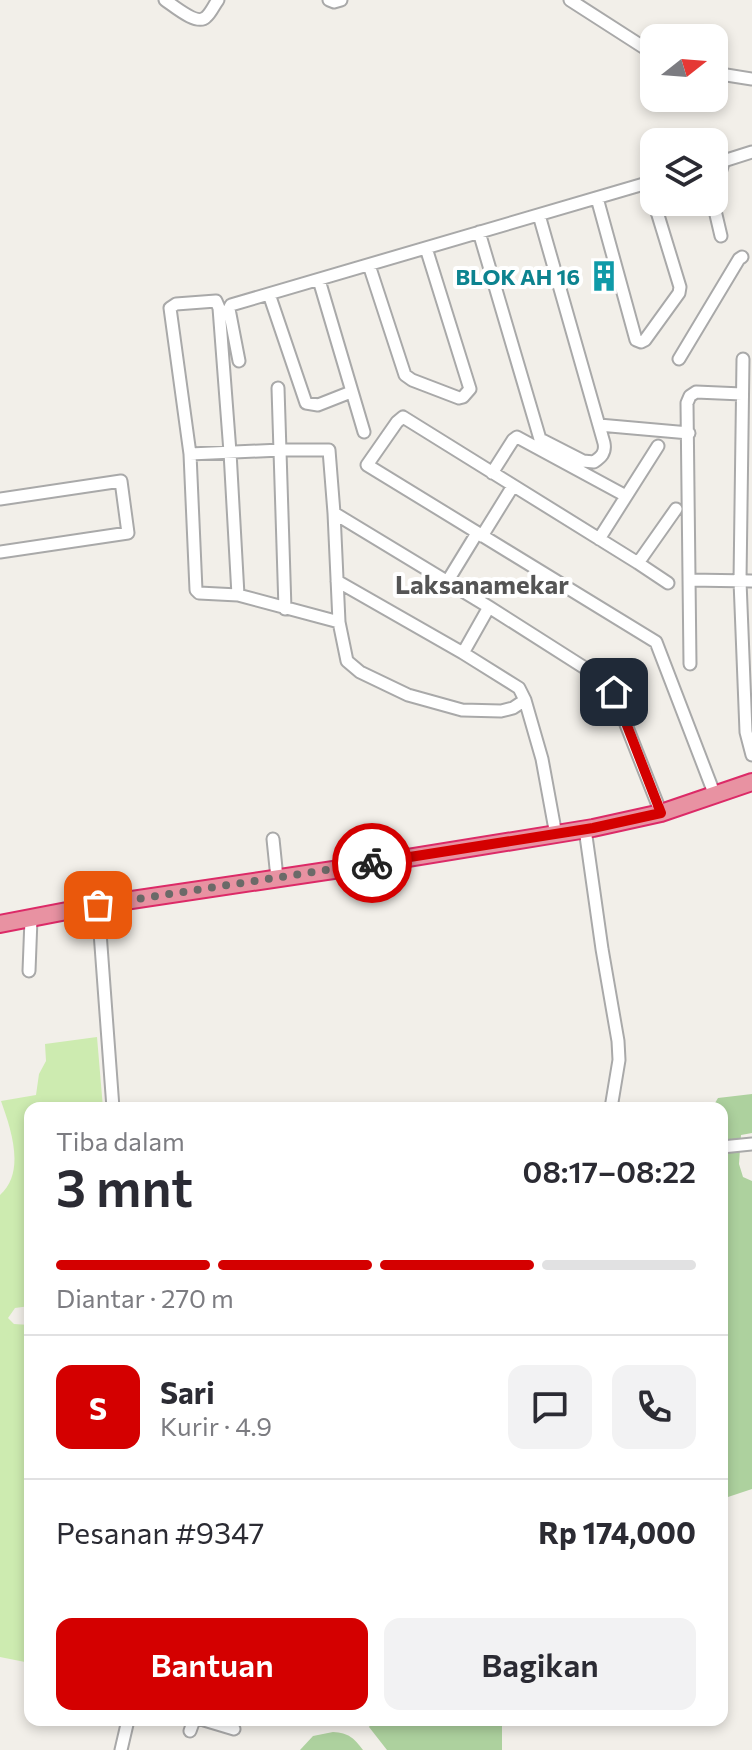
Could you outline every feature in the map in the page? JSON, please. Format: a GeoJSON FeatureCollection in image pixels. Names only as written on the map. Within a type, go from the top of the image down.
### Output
{"type":"FeatureCollection","features":[{"type":"Feature","properties":{"kind":"highway"},"geometry":{"type":"LineString","coordinates":[[0,924],[98,905],[556,835],[661,813],[752,782]]}},
{"type":"Feature","properties":{"kind":"street"},"geometry":{"type":"LineString","coordinates":[[165,0],[200,20],[206,18],[218,0]]}},
{"type":"Feature","properties":{"kind":"street"},"geometry":{"type":"LineString","coordinates":[[329,0],[341,0]]}},
{"type":"Feature","properties":{"kind":"street"},"geometry":{"type":"LineString","coordinates":[[570,0],[640,45]]}},
{"type":"Feature","properties":{"kind":"street"},"geometry":{"type":"LineString","coordinates":[[728,75],[752,79]]}},
{"type":"Feature","properties":{"kind":"street"},"geometry":{"type":"LineString","coordinates":[[728,159],[752,152]]}},
{"type":"Feature","properties":{"kind":"street"},"geometry":{"type":"LineString","coordinates":[[239,361],[230,307],[640,185]]}},
{"type":"Feature","properties":{"kind":"street"},"geometry":{"type":"LineString","coordinates":[[597,198],[636,340],[641,342],[679,293],[680,287],[659,216]]}},
{"type":"Feature","properties":{"kind":"street"},"geometry":{"type":"LineString","coordinates":[[479,232],[540,439],[583,461],[594,462],[605,448],[539,215]]}},
{"type":"Feature","properties":{"kind":"street"},"geometry":{"type":"LineString","coordinates":[[716,216],[721,236]]}},
{"type":"Feature","properties":{"kind":"street"},"geometry":{"type":"LineString","coordinates":[[369,265],[405,375],[463,397],[470,389],[426,248]]}},
{"type":"Feature","properties":{"kind":"street"},"geometry":{"type":"LineString","coordinates":[[679,359],[742,257]]}},
{"type":"Feature","properties":{"kind":"street"},"geometry":{"type":"LineString","coordinates":[[319,280],[364,432]]}},
{"type":"Feature","properties":{"kind":"street"},"geometry":{"type":"LineString","coordinates":[[269,294],[306,403],[318,405],[351,392]]}},
{"type":"Feature","properties":{"kind":"street"},"geometry":{"type":"LineString","coordinates":[[238,595],[219,308],[216,301],[176,304],[170,308],[190,454],[196,590],[199,593],[238,595],[339,622]]}},
{"type":"Feature","properties":{"kind":"street"},"geometry":{"type":"LineString","coordinates":[[743,359],[745,697],[746,732],[752,755]]}},
{"type":"Feature","properties":{"kind":"street"},"geometry":{"type":"LineString","coordinates":[[278,388],[285,609]]}},
{"type":"Feature","properties":{"kind":"street"},"geometry":{"type":"LineString","coordinates":[[690,664],[687,403],[693,393],[742,394]]}},
{"type":"Feature","properties":{"kind":"street"},"geometry":{"type":"LineString","coordinates":[[668,583],[403,417],[367,465],[656,642],[714,793]]}},
{"type":"Feature","properties":{"kind":"street"},"geometry":{"type":"LineString","coordinates":[[599,425],[689,433]]}},
{"type":"Feature","properties":{"kind":"street"},"geometry":{"type":"LineString","coordinates":[[492,473],[517,437],[626,496]]}},
{"type":"Feature","properties":{"kind":"street"},"geometry":{"type":"LineString","coordinates":[[599,539],[658,446]]}},
{"type":"Feature","properties":{"kind":"street"},"geometry":{"type":"LineString","coordinates":[[190,454],[329,450],[339,622],[344,655],[350,665],[408,695],[462,710],[507,710],[525,700]]}},
{"type":"Feature","properties":{"kind":"street"},"geometry":{"type":"LineString","coordinates":[[0,499],[121,481],[128,533],[0,552]]}},
{"type":"Feature","properties":{"kind":"street"},"geometry":{"type":"LineString","coordinates":[[447,582],[513,486]]}},
{"type":"Feature","properties":{"kind":"street"},"geometry":{"type":"LineString","coordinates":[[638,563],[676,509]]}},
{"type":"Feature","properties":{"kind":"street"},"geometry":{"type":"LineString","coordinates":[[334,513],[605,680],[611,686],[661,813]]}},
{"type":"Feature","properties":{"kind":"street"},"geometry":{"type":"LineString","coordinates":[[689,580],[746,581]]}},
{"type":"Feature","properties":{"kind":"street"},"geometry":{"type":"LineString","coordinates":[[337,581],[519,688],[542,759],[556,835]]}},
{"type":"Feature","properties":{"kind":"street"},"geometry":{"type":"LineString","coordinates":[[463,653],[489,607]]}},
{"type":"Feature","properties":{"kind":"street"},"geometry":{"type":"LineString","coordinates":[[745,697],[752,718]]}},
{"type":"Feature","properties":{"kind":"street"},"geometry":{"type":"LineString","coordinates":[[585,829],[618,1041],[619,1060],[612,1102]]}},
{"type":"Feature","properties":{"kind":"street"},"geometry":{"type":"LineString","coordinates":[[273,839],[277,878]]}},
{"type":"Feature","properties":{"kind":"street"},"geometry":{"type":"LineString","coordinates":[[98,905],[113,1102]]}},
{"type":"Feature","properties":{"kind":"street"},"geometry":{"type":"LineString","coordinates":[[29,971],[31,919]]}},
{"type":"Feature","properties":{"kind":"street"},"geometry":{"type":"LineString","coordinates":[[728,1146],[752,1144]]}},
{"type":"Feature","properties":{"kind":"street"},"geometry":{"type":"LineString","coordinates":[[121,1750],[127,1726]]}},
{"type":"Feature","properties":{"kind":"street"},"geometry":{"type":"LineString","coordinates":[[224,1726],[234,1729]]}},
{"type":"Feature","properties":{"kind":"green space"},"geometry":{"type":"Polygon","coordinates":[[[97,1037],[102,1102],[24,1102],[24,1307],[15,1308],[8,1318],[14,1324],[24,1325],[24,1662],[0,1657],[0,1195],[13,1175],[14,1163],[12,1137],[1,1101],[36,1095],[39,1074],[46,1061],[45,1044],[97,1037]]]}},
{"type":"Feature","properties":{"kind":"green space"},"geometry":{"type":"Polygon","coordinates":[[[752,1094],[752,1133],[741,1135],[739,1164],[743,1177],[752,1181],[752,1489],[728,1497],[728,1102],[716,1102],[718,1098],[752,1094]]]}},
{"type":"Feature","properties":{"kind":"green space"},"geometry":{"type":"Polygon","coordinates":[[[502,1726],[502,1750],[387,1750],[369,1727],[502,1726]]]}},
{"type":"Feature","properties":{"kind":"green space"},"geometry":{"type":"Polygon","coordinates":[[[333,1732],[351,1737],[363,1750],[300,1750],[313,1736],[333,1732]]]}},
{"type":"Feature","properties":{"kind":"way so far"},"geometry":{"type":"LineString","coordinates":[[98,905],[372,863]]}},
{"type":"Feature","properties":{"kind":"place","name":"BLOK AH 16"},"geometry":{"type":"Point","coordinates":[604,276]}},
{"type":"Feature","properties":{"kind":"district","name":"Laksanamekar"},"geometry":{"type":"Point","coordinates":[482,583]}},
{"type":"Feature","properties":{"kind":"route"},"geometry":{"type":"LineString","coordinates":[[372,863],[593,828],[661,813],[614,692]]}}]}
